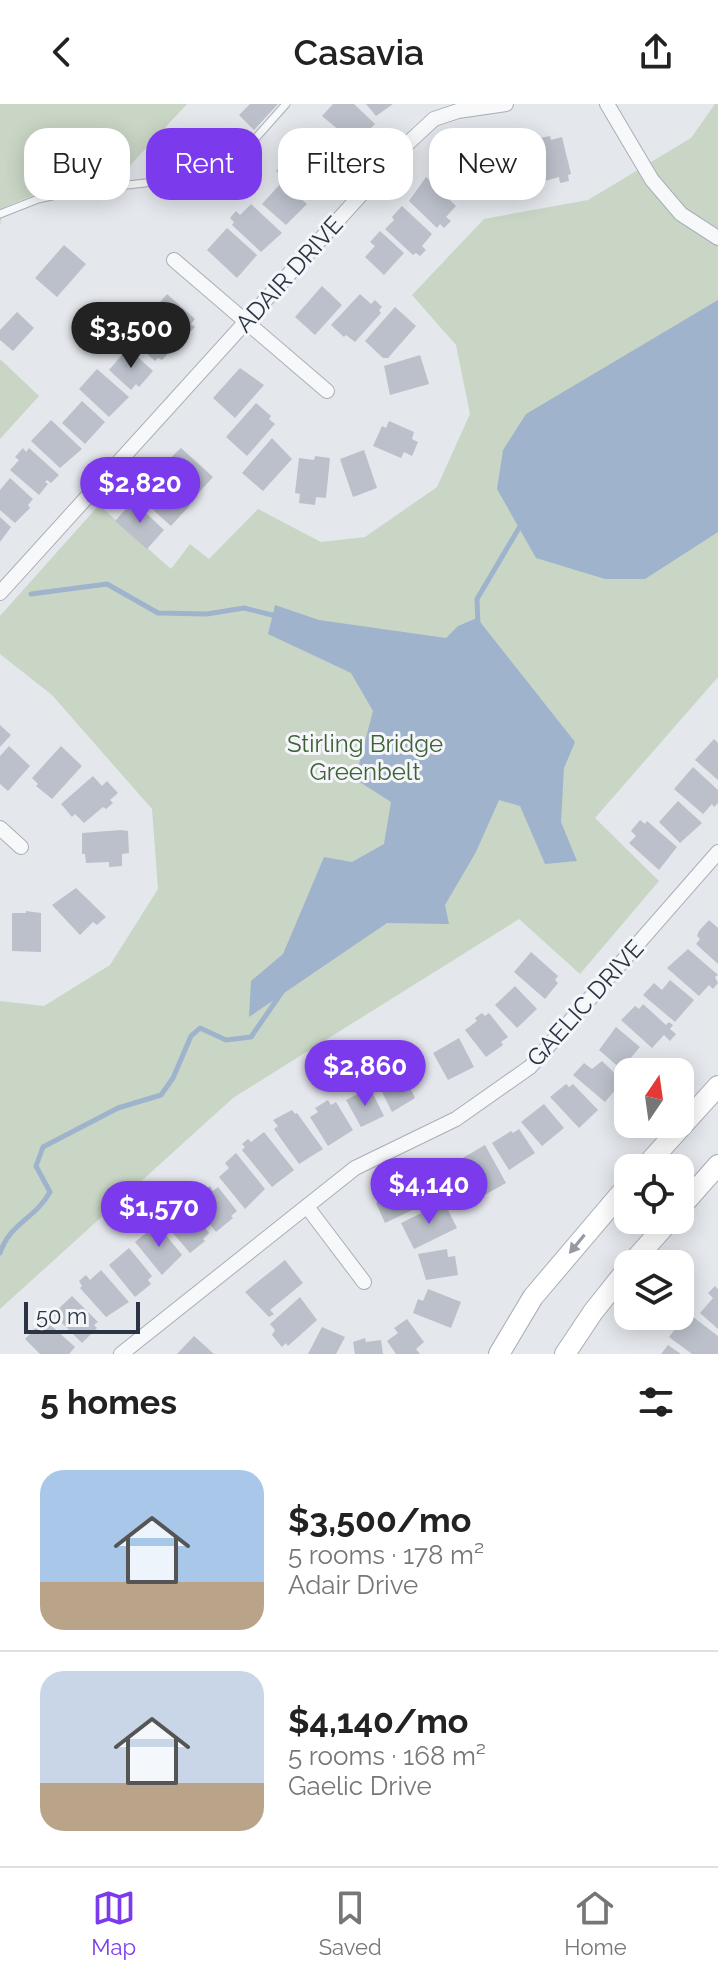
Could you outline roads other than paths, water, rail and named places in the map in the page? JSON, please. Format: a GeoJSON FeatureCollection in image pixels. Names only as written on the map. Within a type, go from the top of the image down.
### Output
{"type":"FeatureCollection","features":[{"type":"Feature","properties":{"kind":"main road"},"geometry":{"type":"LineString","coordinates":[[657,1154],[718,1086]]}},
{"type":"Feature","properties":{"kind":"main road"},"geometry":{"type":"LineString","coordinates":[[694,1192],[718,1165]]}},
{"type":"Feature","properties":{"kind":"main road"},"geometry":{"type":"LineString","coordinates":[[499,1354],[533,1297],[614,1202]]}},
{"type":"Feature","properties":{"kind":"main road"},"geometry":{"type":"LineString","coordinates":[[644,1250],[658,1234]]}},
{"type":"Feature","properties":{"kind":"main road"},"geometry":{"type":"LineString","coordinates":[[565,1354],[614,1286]]}},
{"type":"Feature","properties":{"kind":"street","name":"ADAIR DRIVE"},"geometry":{"type":"LineString","coordinates":[[0,593],[406,145],[434,119],[458,111],[506,104]]}},
{"type":"Feature","properties":{"kind":"street"},"geometry":{"type":"LineString","coordinates":[[607,104],[661,191],[681,214],[718,238]]}},
{"type":"Feature","properties":{"kind":"street"},"geometry":{"type":"LineString","coordinates":[[174,260],[327,391]]}},
{"type":"Feature","properties":{"kind":"street"},"geometry":{"type":"LineString","coordinates":[[0,828],[21,847]]}},
{"type":"Feature","properties":{"kind":"street","name":"GAELIC DRIVE"},"geometry":{"type":"LineString","coordinates":[[121,1354],[355,1168],[456,1119],[530,1067],[718,852]]}},
{"type":"Feature","properties":{"kind":"street"},"geometry":{"type":"LineString","coordinates":[[308,1208],[364,1282]]}},
{"type":"Feature","properties":{"kind":"lane"},"geometry":{"type":"LineString","coordinates":[[0,214],[38,199],[74,191],[207,176],[231,166],[286,104]]}},
{"type":"Feature","properties":{"kind":"water"},"geometry":{"type":"Polygon","coordinates":[[[718,300],[718,532],[645,579],[605,579],[536,558],[497,489],[503,450],[526,414],[718,300]]]}},
{"type":"Feature","properties":{"kind":"water"},"geometry":{"type":"Polygon","coordinates":[[[275,605],[319,620],[446,638],[458,626],[477,618],[575,742],[564,768],[561,822],[577,861],[545,864],[520,806],[499,800],[476,852],[445,905],[449,924],[387,923],[249,1017],[251,981],[283,954],[324,857],[352,862],[384,844],[391,802],[355,779],[373,711],[351,673],[268,634],[275,605]]]}},
{"type":"Feature","properties":{"kind":"waterway"},"geometry":{"type":"LineString","coordinates":[[478,625],[477,599],[522,523]]}},
{"type":"Feature","properties":{"kind":"waterway"},"geometry":{"type":"LineString","coordinates":[[31,594],[107,584],[158,613],[207,614],[244,608],[276,616]]}},
{"type":"Feature","properties":{"kind":"waterway"},"geometry":{"type":"LineString","coordinates":[[0,1253],[10,1235],[50,1192],[36,1166],[43,1147],[118,1108],[161,1095],[173,1078],[191,1036],[200,1028],[226,1040],[251,1037],[282,992]]}},
{"type":"Feature","properties":{"kind":"park label","name":"Stirling Bridge Greenbelt"},"geometry":{"type":"Point","coordinates":[365,757]}}]}
